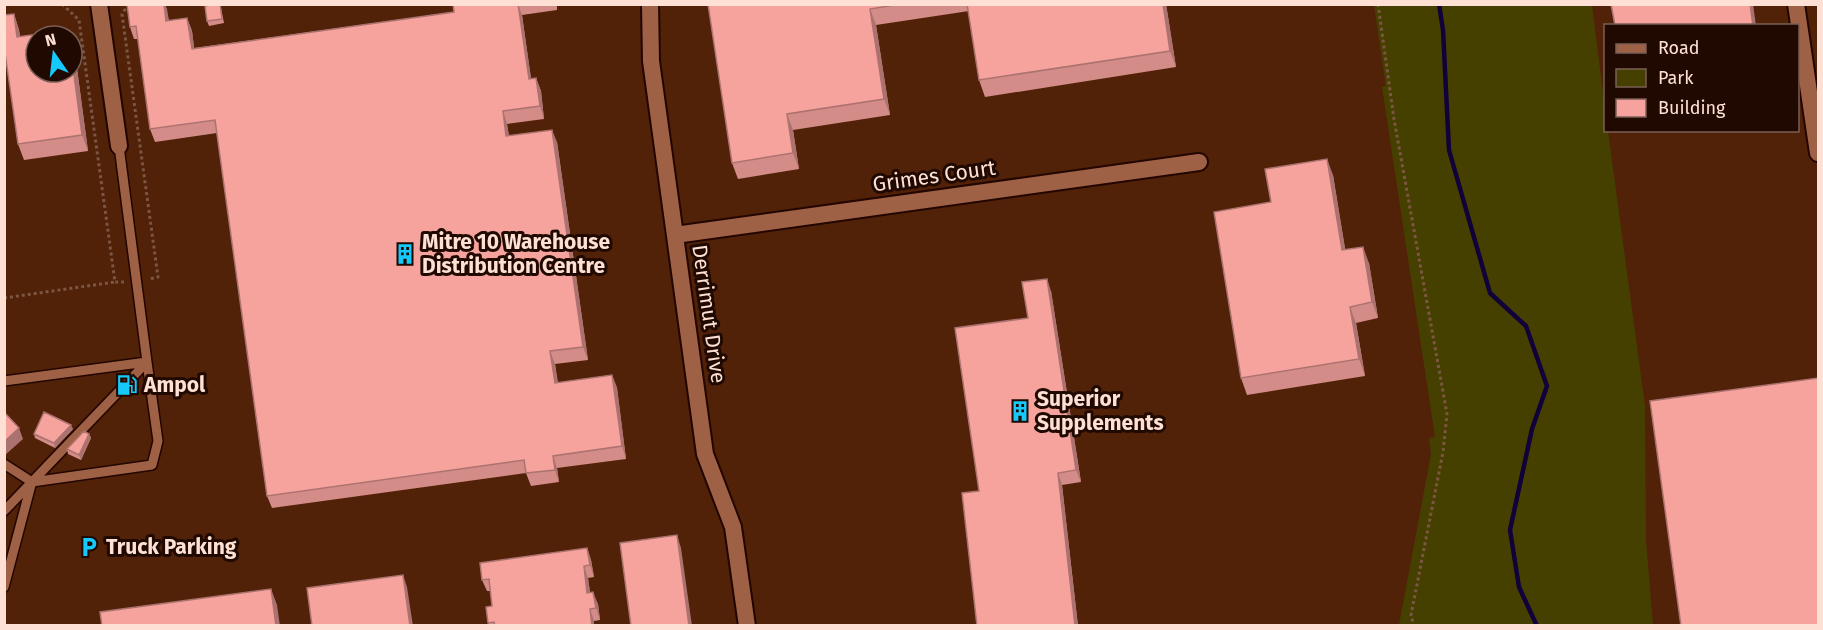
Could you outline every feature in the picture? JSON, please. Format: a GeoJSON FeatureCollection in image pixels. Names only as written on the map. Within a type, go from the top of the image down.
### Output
{"type":"FeatureCollection","features":[{"type":"Feature","properties":{"kind":"street"},"geometry":{"type":"LineString","coordinates":[[99,4],[118,146]]}},
{"type":"Feature","properties":{"kind":"street","name":"Derrimut Drive"},"geometry":{"type":"LineString","coordinates":[[650,4],[651,61],[705,454],[734,527],[747,626]]}},
{"type":"Feature","properties":{"kind":"street"},"geometry":{"type":"LineString","coordinates":[[1796,4],[1799,24]]}},
{"type":"Feature","properties":{"kind":"street"},"geometry":{"type":"LineString","coordinates":[[1799,24],[1818,153]]}},
{"type":"Feature","properties":{"kind":"street","name":"Grimes Court"},"geometry":{"type":"LineString","coordinates":[[675,235],[1199,162]]}},
{"type":"Feature","properties":{"kind":"lane"},"geometry":{"type":"LineString","coordinates":[[4,464],[32,482],[152,465],[158,441],[118,146]]}},
{"type":"Feature","properties":{"kind":"lane"},"geometry":{"type":"LineString","coordinates":[[4,381],[147,362]]}},
{"type":"Feature","properties":{"kind":"lane"},"geometry":{"type":"LineString","coordinates":[[4,511],[147,362]]}},
{"type":"Feature","properties":{"kind":"lane"},"geometry":{"type":"LineString","coordinates":[[4,587],[32,482]]}},
{"type":"Feature","properties":{"kind":"path"},"geometry":{"type":"LineString","coordinates":[[1378,4],[1394,119],[1447,414],[1443,452],[1411,615],[1414,626]]}},
{"type":"Feature","properties":{"kind":"path"},"geometry":{"type":"LineString","coordinates":[[4,298],[115,282]]}},
{"type":"Feature","properties":{"kind":"shaded area"},"geometry":{"type":"Polygon","coordinates":[[[4,5],[1818,5],[1818,625],[5,625],[4,5]]]}},
{"type":"Feature","properties":{"kind":"green space"},"geometry":{"type":"Polygon","coordinates":[[[1374,5],[1592,5],[1604,101],[1604,132],[1608,132],[1645,406],[1646,541],[1653,625],[1399,625],[1431,454],[1429,438],[1435,437],[1382,87],[1386,86],[1374,5]]]}},
{"type":"Feature","properties":{"kind":"building","name":"Mitre 10 Warehouse Distribution Centre"},"geometry":{"type":"Polygon","coordinates":[[[164,4],[166,21],[187,18],[192,49],[454,12],[453,4],[518,4],[529,79],[536,78],[540,106],[503,111],[506,136],[552,130],[583,347],[550,351],[555,383],[612,375],[622,446],[553,456],[555,470],[526,473],[524,460],[267,496],[215,120],[150,129],[136,26],[130,27],[127,5],[164,4]]]}},
{"type":"Feature","properties":{"kind":"building"},"geometry":{"type":"Polygon","coordinates":[[[220,4],[222,19],[207,21],[205,6],[220,4]]]}},
{"type":"Feature","properties":{"kind":"building"},"geometry":{"type":"Polygon","coordinates":[[[708,4],[900,4],[870,9],[884,99],[787,114],[793,153],[732,163],[708,4]]]}},
{"type":"Feature","properties":{"kind":"building"},"geometry":{"type":"Polygon","coordinates":[[[967,4],[1163,4],[1170,51],[979,80],[967,4]]]}},
{"type":"Feature","properties":{"kind":"building"},"geometry":{"type":"Polygon","coordinates":[[[1611,4],[1750,4],[1753,24],[1615,24],[1611,4]]]}},
{"type":"Feature","properties":{"kind":"building"},"geometry":{"type":"Polygon","coordinates":[[[14,14],[17,37],[24,36],[24,84],[75,84],[82,135],[18,144],[4,46],[4,15],[14,14]]]}},
{"type":"Feature","properties":{"kind":"building"},"geometry":{"type":"Polygon","coordinates":[[[1327,159],[1342,250],[1363,247],[1372,302],[1350,307],[1359,359],[1241,378],[1214,212],[1271,202],[1265,169],[1327,159]]]}},
{"type":"Feature","properties":{"kind":"building"},"geometry":{"type":"Polygon","coordinates":[[[1047,279],[1076,470],[1058,473],[1075,626],[977,626],[962,493],[979,491],[955,328],[1028,318],[1022,282],[1047,279]]]}},
{"type":"Feature","properties":{"kind":"building"},"geometry":{"type":"Polygon","coordinates":[[[1818,378],[1818,626],[1681,626],[1650,401],[1818,378]]]}},
{"type":"Feature","properties":{"kind":"building"},"geometry":{"type":"Polygon","coordinates":[[[4,412],[19,428],[4,442],[4,412]]]}},
{"type":"Feature","properties":{"kind":"building"},"geometry":{"type":"Polygon","coordinates":[[[44,412],[71,425],[54,443],[34,434],[44,412]]]}},
{"type":"Feature","properties":{"kind":"building"},"geometry":{"type":"Polygon","coordinates":[[[84,431],[89,434],[79,455],[67,449],[84,431]]]}},
{"type":"Feature","properties":{"kind":"building"},"geometry":{"type":"Polygon","coordinates":[[[677,535],[689,626],[631,626],[620,543],[677,535]]]}},
{"type":"Feature","properties":{"kind":"building"},"geometry":{"type":"Polygon","coordinates":[[[587,548],[590,565],[584,566],[587,593],[593,592],[596,608],[590,609],[592,626],[495,626],[494,622],[488,623],[486,607],[492,606],[489,579],[482,580],[480,563],[587,548]]]}},
{"type":"Feature","properties":{"kind":"building"},"geometry":{"type":"Polygon","coordinates":[[[403,575],[410,626],[312,626],[307,588],[403,575]]]}},
{"type":"Feature","properties":{"kind":"building"},"geometry":{"type":"Polygon","coordinates":[[[271,589],[276,626],[102,626],[100,612],[271,589]]]}},
{"type":"Feature","properties":{"kind":"waterway"},"geometry":{"type":"LineString","coordinates":[[1439,4],[1443,30],[1449,150],[1490,293],[1526,326],[1547,386],[1532,429],[1510,530],[1519,587],[1537,626]]}},
{"type":"Feature","properties":{"kind":"place","name":"Mitre 10 Warehouse Distribution Centre"},"geometry":{"type":"Point","coordinates":[405,254]}},
{"type":"Feature","properties":{"kind":"place","name":"Ampol"},"geometry":{"type":"Point","coordinates":[127,385]}},
{"type":"Feature","properties":{"kind":"place","name":"Superior Supplements"},"geometry":{"type":"Point","coordinates":[1020,411]}},
{"type":"Feature","properties":{"kind":"place","name":"Truck Parking"},"geometry":{"type":"Point","coordinates":[89,547]}}]}
